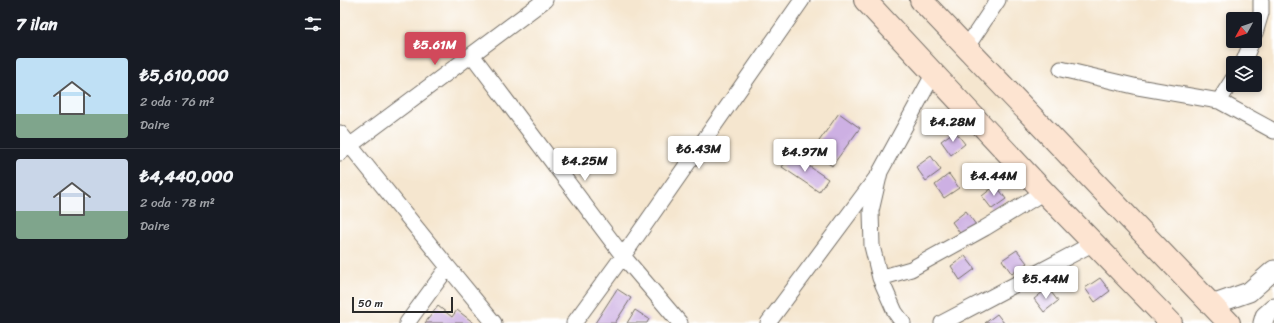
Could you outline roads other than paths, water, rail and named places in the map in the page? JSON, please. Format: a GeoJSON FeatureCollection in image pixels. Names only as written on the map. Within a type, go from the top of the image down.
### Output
{"type":"FeatureCollection","features":[{"type":"Feature","properties":{"kind":"main road"},"geometry":{"type":"LineString","coordinates":[[865,0],[1044,192],[1171,323]]}},
{"type":"Feature","properties":{"kind":"main road"},"geometry":{"type":"LineString","coordinates":[[921,0],[1229,323]]}},
{"type":"Feature","properties":{"kind":"street"},"geometry":{"type":"LineString","coordinates":[[345,150],[545,0]]}},
{"type":"Feature","properties":{"kind":"street"},"geometry":{"type":"LineString","coordinates":[[574,323],[623,256],[802,0]]}},
{"type":"Feature","properties":{"kind":"street"},"geometry":{"type":"LineString","coordinates":[[966,48],[998,0]]}},
{"type":"Feature","properties":{"kind":"street"},"geometry":{"type":"LineString","coordinates":[[1261,0],[1261,12]]}},
{"type":"Feature","properties":{"kind":"street"},"geometry":{"type":"LineString","coordinates":[[472,55],[623,256],[680,323]]}},
{"type":"Feature","properties":{"kind":"street"},"geometry":{"type":"LineString","coordinates":[[1061,69],[1138,87],[1219,101],[1274,131]]}},
{"type":"Feature","properties":{"kind":"street"},"geometry":{"type":"LineString","coordinates":[[768,323],[880,172],[934,73]]}},
{"type":"Feature","properties":{"kind":"street"},"geometry":{"type":"LineString","coordinates":[[1219,101],[1226,90]]}},
{"type":"Feature","properties":{"kind":"street"},"geometry":{"type":"LineString","coordinates":[[340,133],[345,150],[448,267],[494,323]]}},
{"type":"Feature","properties":{"kind":"street"},"geometry":{"type":"LineString","coordinates":[[880,172],[871,211],[872,246],[880,278],[895,312],[903,323]]}},
{"type":"Feature","properties":{"kind":"street"},"geometry":{"type":"LineString","coordinates":[[880,278],[911,269],[985,228],[1044,192]]}},
{"type":"Feature","properties":{"kind":"street"},"geometry":{"type":"LineString","coordinates":[[942,323],[1094,243]]}},
{"type":"Feature","properties":{"kind":"street"},"geometry":{"type":"LineString","coordinates":[[406,323],[448,267]]}},
{"type":"Feature","properties":{"kind":"street"},"geometry":{"type":"LineString","coordinates":[[1212,305],[1249,292],[1274,270]]}},
{"type":"Feature","properties":{"kind":"street"},"geometry":{"type":"LineString","coordinates":[[1263,323],[1265,316],[1274,308]]}}]}
